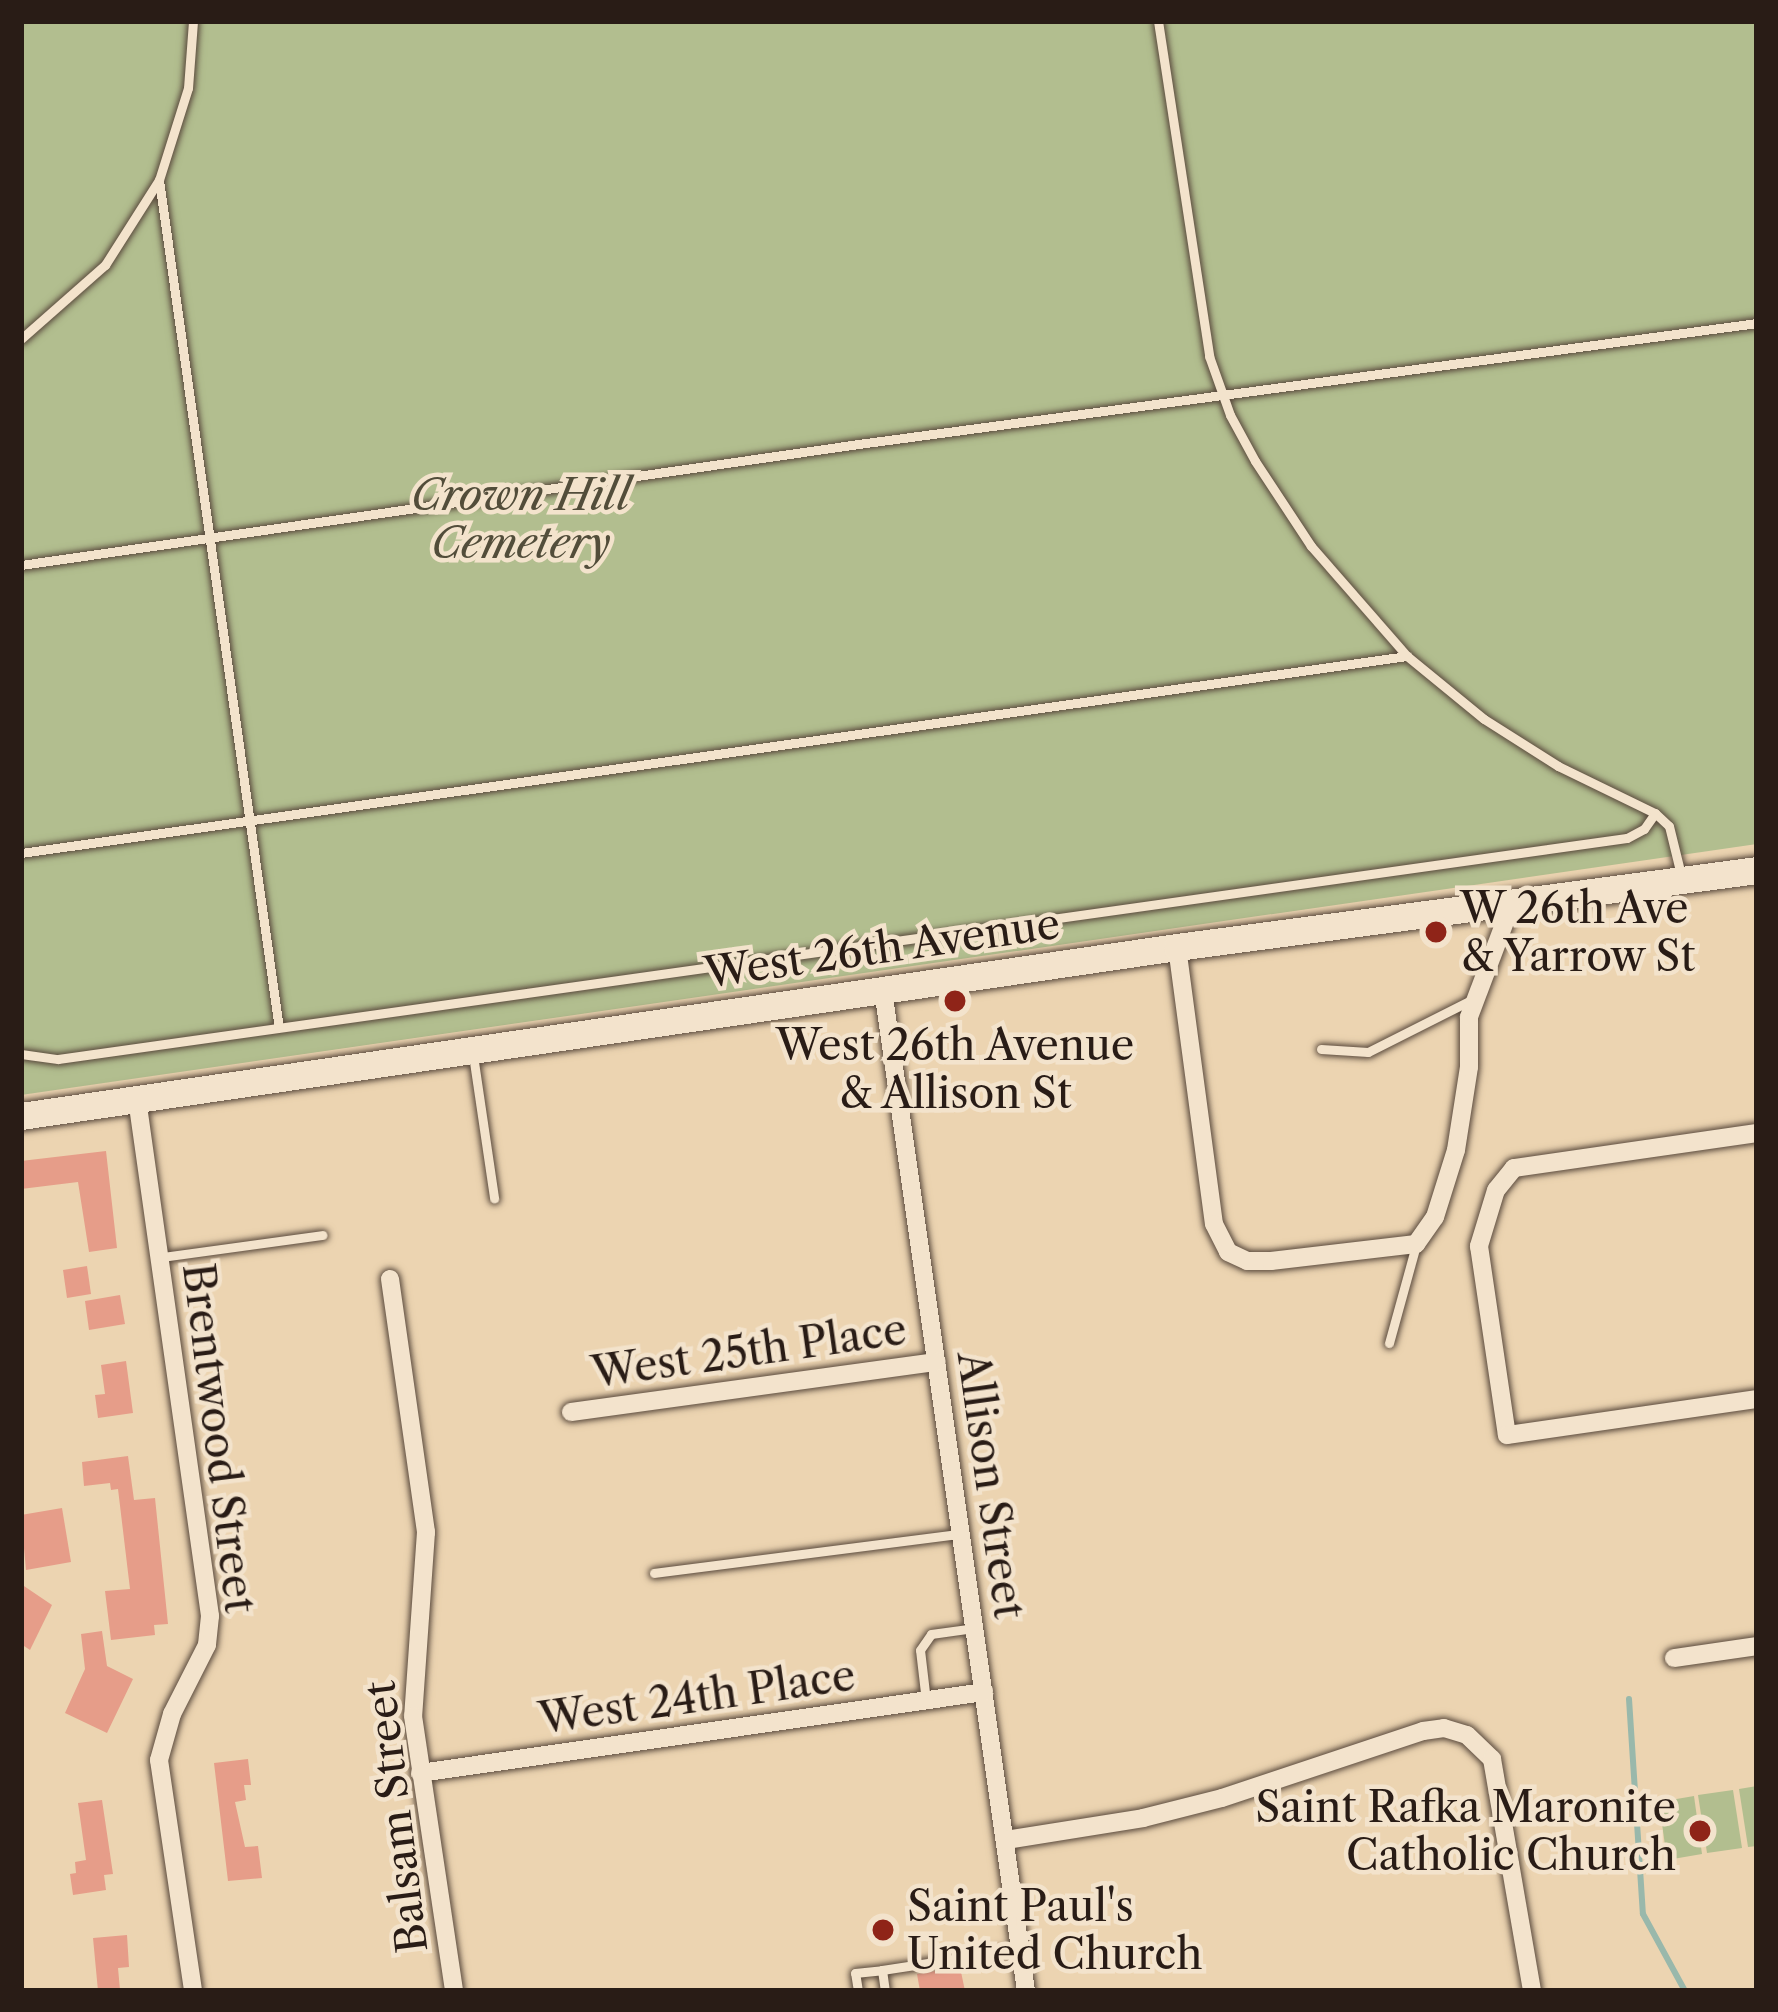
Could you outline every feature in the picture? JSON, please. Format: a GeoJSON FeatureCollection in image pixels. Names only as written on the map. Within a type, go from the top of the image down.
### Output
{"type":"FeatureCollection","features":[{"type":"Feature","properties":{"kind":"street","name":"West 26th Avenue"},"geometry":{"type":"LineString","coordinates":[[21,1116],[1177,947],[1757,870]]}},
{"type":"Feature","properties":{"kind":"street"},"geometry":{"type":"LineString","coordinates":[[1177,947],[1214,1224],[1228,1252],[1247,1261],[1271,1261],[1416,1244],[1435,1217],[1456,1150],[1474,999],[1508,926],[1512,903]]}},
{"type":"Feature","properties":{"kind":"street","name":"Allison Street"},"geometry":{"type":"LineString","coordinates":[[883,990],[1026,1991]]}},
{"type":"Feature","properties":{"kind":"street","name":"Brentwood Street"},"geometry":{"type":"LineString","coordinates":[[137,1099],[210,1616],[207,1645],[172,1714],[159,1760],[193,1991]]}},
{"type":"Feature","properties":{"kind":"street"},"geometry":{"type":"LineString","coordinates":[[1757,1133],[1514,1168],[1496,1190],[1479,1246],[1507,1435],[1757,1399]]}},
{"type":"Feature","properties":{"kind":"street","name":"Balsam Street"},"geometry":{"type":"LineString","coordinates":[[390,1279],[426,1532],[412,1679],[420,1773],[454,1991]]}},
{"type":"Feature","properties":{"kind":"street","name":"West 25th Place"},"geometry":{"type":"LineString","coordinates":[[571,1412],[937,1362]]}},
{"type":"Feature","properties":{"kind":"street"},"geometry":{"type":"LineString","coordinates":[[1674,1658],[1757,1646]]}},
{"type":"Feature","properties":{"kind":"street","name":"West 24th Place"},"geometry":{"type":"LineString","coordinates":[[420,1773],[984,1692]]}},
{"type":"Feature","properties":{"kind":"street"},"geometry":{"type":"LineString","coordinates":[[1006,1840],[1142,1818],[1222,1798],[1444,1728],[1467,1735],[1492,1759],[1532,1991]]}},
{"type":"Feature","properties":{"kind":"lane"},"geometry":{"type":"LineString","coordinates":[[21,339],[105,265],[159,180],[188,88],[193,21]]}},
{"type":"Feature","properties":{"kind":"lane"},"geometry":{"type":"LineString","coordinates":[[1158,21],[1209,356],[1221,395],[1255,461],[1311,546],[1407,656],[1521,742],[1655,813],[1677,846],[1682,880]]}},
{"type":"Feature","properties":{"kind":"lane"},"geometry":{"type":"LineString","coordinates":[[159,180],[279,1028]]}},
{"type":"Feature","properties":{"kind":"lane"},"geometry":{"type":"LineString","coordinates":[[21,565],[1757,323]]}},
{"type":"Feature","properties":{"kind":"lane"},"geometry":{"type":"LineString","coordinates":[[21,853],[1407,656]]}},
{"type":"Feature","properties":{"kind":"lane"},"geometry":{"type":"LineString","coordinates":[[21,1054],[58,1059],[1627,838],[1655,813]]}},
{"type":"Feature","properties":{"kind":"lane"},"geometry":{"type":"LineString","coordinates":[[1322,1049],[1368,1052],[1474,999]]}},
{"type":"Feature","properties":{"kind":"lane"},"geometry":{"type":"LineString","coordinates":[[472,1050],[494,1198]]}},
{"type":"Feature","properties":{"kind":"lane"},"geometry":{"type":"LineString","coordinates":[[160,1257],[323,1235]]}},
{"type":"Feature","properties":{"kind":"lane"},"geometry":{"type":"LineString","coordinates":[[1389,1343],[1416,1244]]}},
{"type":"Feature","properties":{"kind":"lane"},"geometry":{"type":"LineString","coordinates":[[654,1573],[961,1533]]}},
{"type":"Feature","properties":{"kind":"lane"},"geometry":{"type":"LineString","coordinates":[[926,1701],[920,1650],[931,1634],[974,1628]]}},
{"type":"Feature","properties":{"kind":"lane"},"geometry":{"type":"LineString","coordinates":[[858,1991],[855,1973],[1021,1949]]}},
{"type":"Feature","properties":{"kind":"lane"},"geometry":{"type":"LineString","coordinates":[[882,1970],[885,1991]]}},
{"type":"Feature","properties":{"kind":"green space","name":"Crown Hill Cemetery"},"geometry":{"type":"Polygon","coordinates":[[[21,21],[1757,21],[1757,844],[21,1095],[21,21]]]}},
{"type":"Feature","properties":{"kind":"green space"},"geometry":{"type":"Polygon","coordinates":[[[1757,1786],[1757,1846],[1748,1847],[1739,1789],[1757,1786]]]}},
{"type":"Feature","properties":{"kind":"green space"},"geometry":{"type":"Polygon","coordinates":[[[1733,1790],[1742,1848],[1707,1853],[1698,1795],[1733,1790]]]}},
{"type":"Feature","properties":{"kind":"green space"},"geometry":{"type":"Polygon","coordinates":[[[1694,1796],[1702,1854],[1667,1860],[1659,1802],[1694,1796]]]}},
{"type":"Feature","properties":{"kind":"building"},"geometry":{"type":"Polygon","coordinates":[[[106,1151],[117,1248],[89,1252],[78,1182],[21,1189],[21,1161],[106,1151]]]}},
{"type":"Feature","properties":{"kind":"building"},"geometry":{"type":"Polygon","coordinates":[[[87,1266],[91,1294],[67,1298],[63,1270],[87,1266]]]}},
{"type":"Feature","properties":{"kind":"building"},"geometry":{"type":"Polygon","coordinates":[[[120,1295],[125,1324],[89,1330],[85,1301],[120,1295]]]}},
{"type":"Feature","properties":{"kind":"building"},"geometry":{"type":"Polygon","coordinates":[[[126,1361],[133,1413],[98,1418],[95,1395],[105,1394],[101,1365],[126,1361]]]}},
{"type":"Feature","properties":{"kind":"building"},"geometry":{"type":"Polygon","coordinates":[[[128,1456],[134,1500],[155,1498],[168,1624],[154,1625],[155,1635],[111,1640],[105,1591],[130,1589],[118,1489],[111,1490],[110,1483],[84,1486],[82,1462],[128,1456]]]}},
{"type":"Feature","properties":{"kind":"building"},"geometry":{"type":"Polygon","coordinates":[[[62,1508],[71,1562],[26,1570],[21,1515],[62,1508]]]}},
{"type":"Feature","properties":{"kind":"building"},"geometry":{"type":"Polygon","coordinates":[[[21,1584],[52,1605],[30,1650],[21,1644],[21,1584]]]}},
{"type":"Feature","properties":{"kind":"building"},"geometry":{"type":"Polygon","coordinates":[[[102,1631],[107,1666],[133,1679],[107,1733],[65,1713],[85,1669],[81,1634],[102,1631]]]}},
{"type":"Feature","properties":{"kind":"building"},"geometry":{"type":"Polygon","coordinates":[[[248,1759],[251,1785],[244,1785],[246,1800],[235,1802],[245,1847],[258,1846],[262,1878],[228,1881],[214,1763],[248,1759]]]}},
{"type":"Feature","properties":{"kind":"building"},"geometry":{"type":"Polygon","coordinates":[[[102,1800],[113,1874],[104,1875],[106,1890],[73,1895],[70,1874],[76,1873],[75,1862],[86,1860],[78,1803],[102,1800]]]}},
{"type":"Feature","properties":{"kind":"building"},"geometry":{"type":"Polygon","coordinates":[[[127,1935],[129,1967],[118,1968],[120,1990],[98,1991],[93,1938],[127,1935]]]}},
{"type":"Feature","properties":{"kind":"building"},"geometry":{"type":"Polygon","coordinates":[[[960,1967],[965,1991],[920,1991],[917,1974],[960,1967]]]}},
{"type":"Feature","properties":{"kind":"waterway"},"geometry":{"type":"LineString","coordinates":[[1629,1699],[1643,1914],[1685,1991]]}},
{"type":"Feature","properties":{"kind":"place","name":"W 26th Ave & Yarrow St"},"geometry":{"type":"Point","coordinates":[1436,932]}},
{"type":"Feature","properties":{"kind":"place","name":"West 26th Avenue & Allison St"},"geometry":{"type":"Point","coordinates":[955,1001]}},
{"type":"Feature","properties":{"kind":"place","name":"Saint Rafka Maronite Catholic Church"},"geometry":{"type":"Point","coordinates":[1700,1831]}},
{"type":"Feature","properties":{"kind":"place","name":"Saint Paul's United Church"},"geometry":{"type":"Point","coordinates":[883,1930]}}]}
